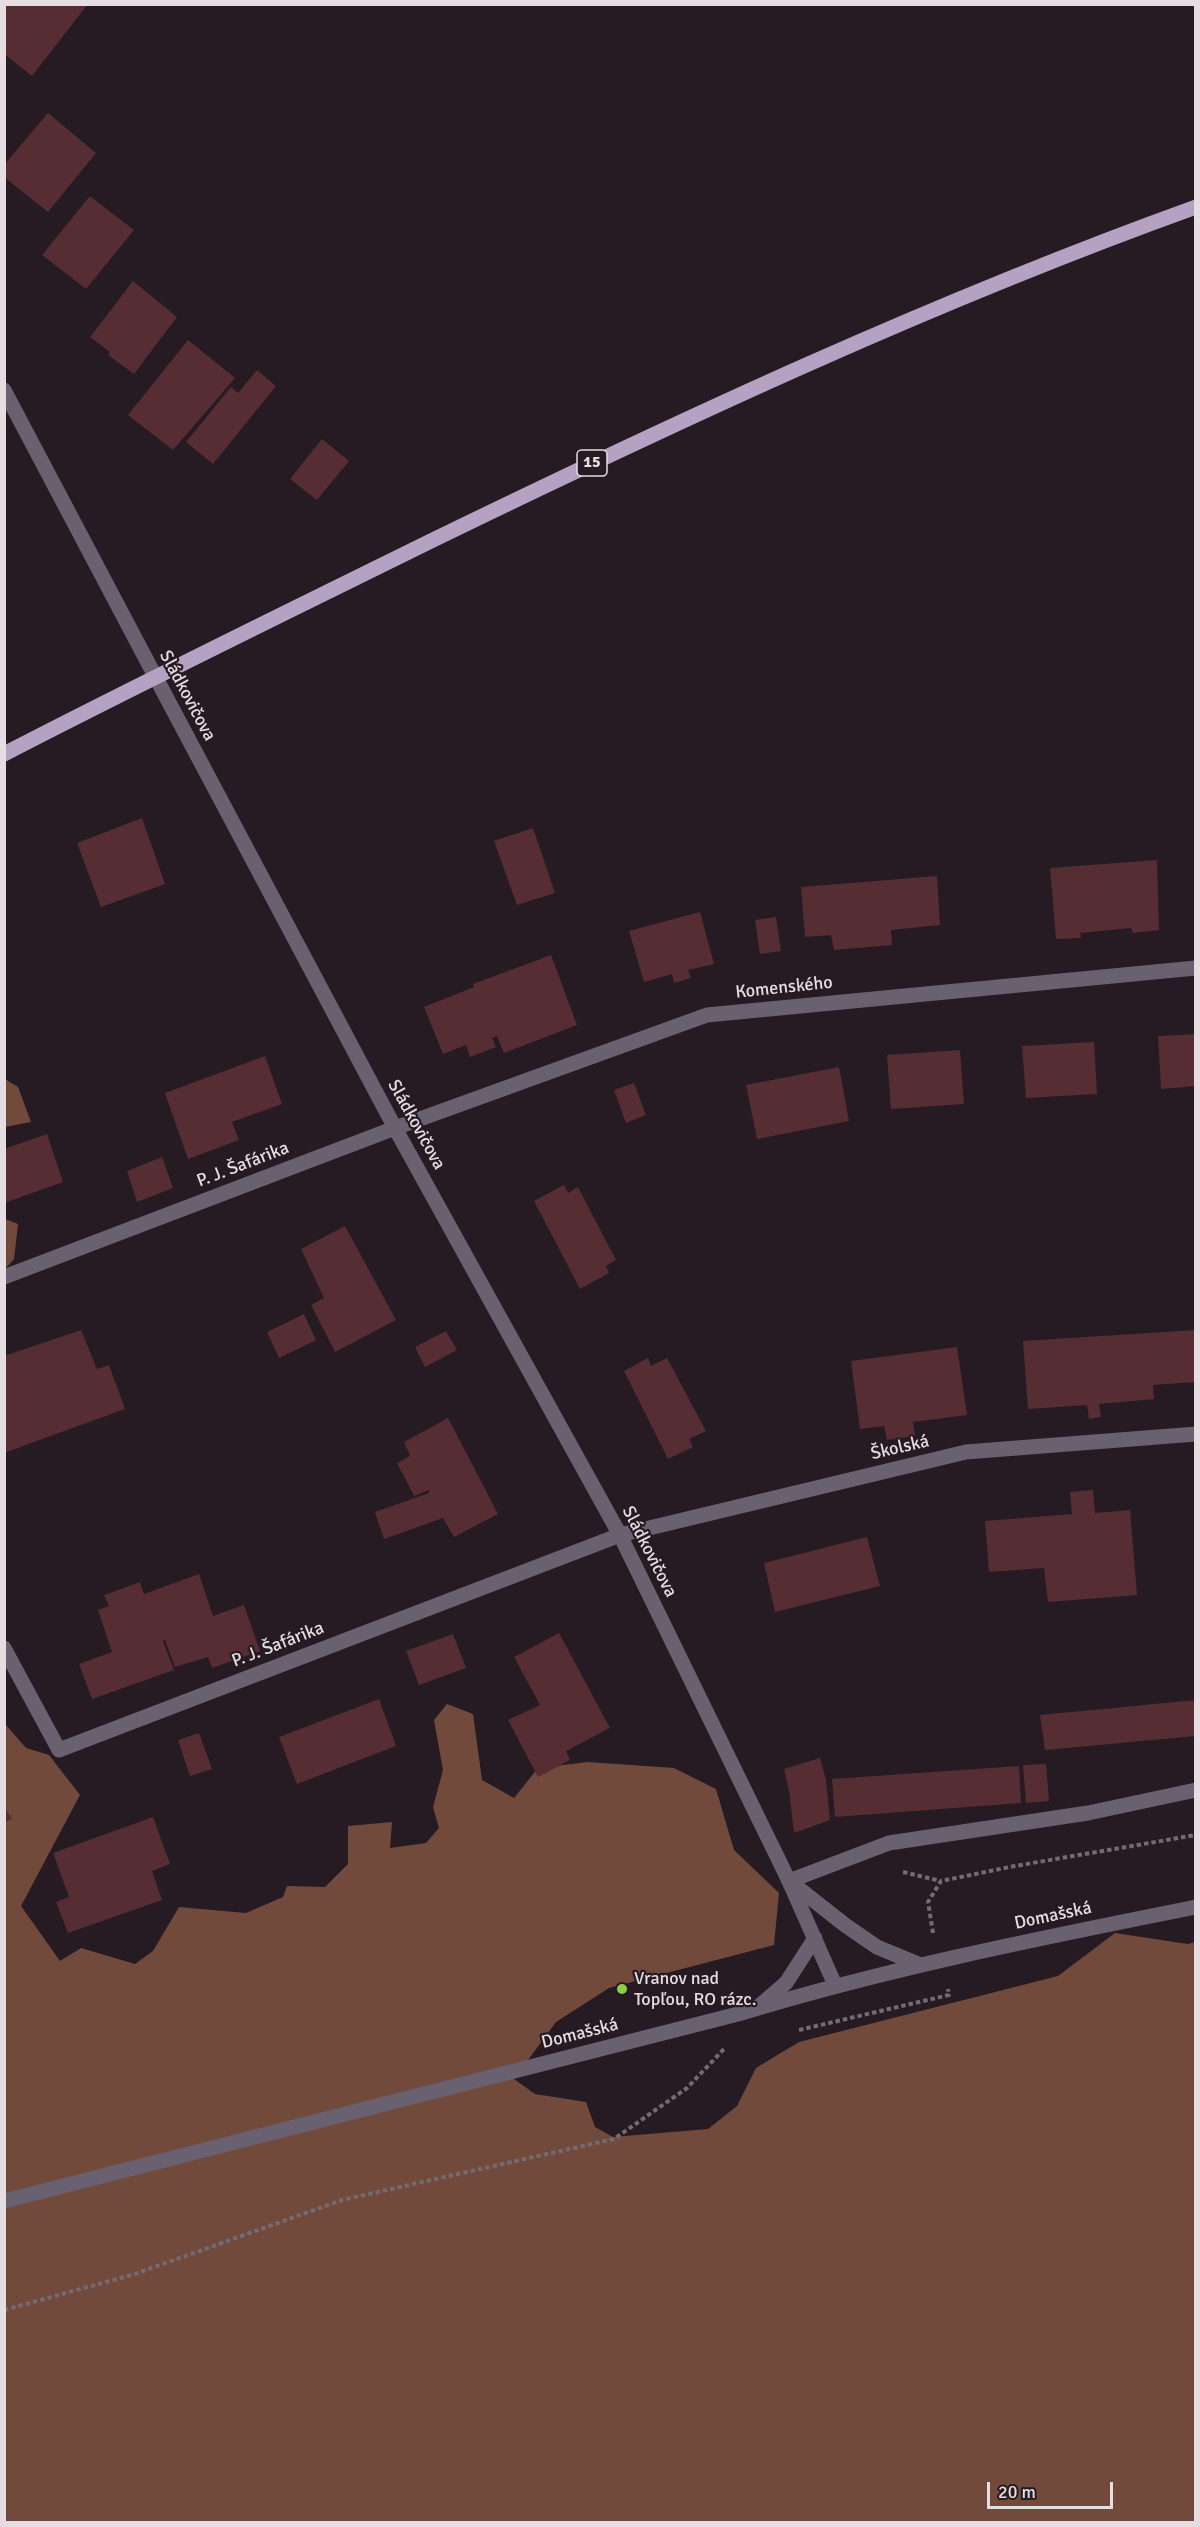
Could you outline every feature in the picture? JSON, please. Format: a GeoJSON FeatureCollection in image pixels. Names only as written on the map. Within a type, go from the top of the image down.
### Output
{"type":"FeatureCollection","features":[{"type":"Feature","properties":{"kind":"main road","name":"15"},"geometry":{"type":"LineString","coordinates":[[4,754],[154,676],[663,429],[965,295],[1080,249],[1196,207]]}},
{"type":"Feature","properties":{"kind":"street","name":"Sládkovičova"},"geometry":{"type":"LineString","coordinates":[[4,390],[394,1128],[620,1535],[789,1881],[835,1985]]}},
{"type":"Feature","properties":{"kind":"street","name":"Komenského"},"geometry":{"type":"LineString","coordinates":[[394,1128],[707,1015],[1196,968]]}},
{"type":"Feature","properties":{"kind":"street","name":"P. J. Šafárika"},"geometry":{"type":"LineString","coordinates":[[4,1277],[394,1128]]}},
{"type":"Feature","properties":{"kind":"street","name":"Školská"},"geometry":{"type":"LineString","coordinates":[[620,1535],[966,1452],[1196,1434]]}},
{"type":"Feature","properties":{"kind":"street","name":"P. J. Šafárika"},"geometry":{"type":"LineString","coordinates":[[4,1648],[59,1750],[620,1535]]}},
{"type":"Feature","properties":{"kind":"street"},"geometry":{"type":"LineString","coordinates":[[789,1881],[889,1843],[1088,1813],[1196,1790]]}},
{"type":"Feature","properties":{"kind":"street"},"geometry":{"type":"LineString","coordinates":[[789,1881],[877,1947],[918,1964]]}},
{"type":"Feature","properties":{"kind":"street","name":"Domašská"},"geometry":{"type":"LineString","coordinates":[[4,2201],[738,2014],[835,1985],[918,1964],[1196,1906]]}},
{"type":"Feature","properties":{"kind":"street"},"geometry":{"type":"LineString","coordinates":[[757,2008],[786,1983],[815,1938]]}},
{"type":"Feature","properties":{"kind":"path"},"geometry":{"type":"LineString","coordinates":[[930,1923],[928,1902],[940,1881],[1196,1835]]}},
{"type":"Feature","properties":{"kind":"path"},"geometry":{"type":"LineString","coordinates":[[793,2031],[949,1995]]}},
{"type":"Feature","properties":{"kind":"path"},"geometry":{"type":"LineString","coordinates":[[4,2310],[135,2274],[342,2200],[614,2139],[687,2088],[726,2047],[738,2014]]}},
{"type":"Feature","properties":{"kind":"shaded area"},"geometry":{"type":"Polygon","coordinates":[[[5,1079],[18,1087],[31,1122],[5,1127],[5,1079]]]}},
{"type":"Feature","properties":{"kind":"shaded area"},"geometry":{"type":"Polygon","coordinates":[[[5,1219],[18,1224],[14,1259],[5,1269],[5,1219]]]}},
{"type":"Feature","properties":{"kind":"shaded area"},"geometry":{"type":"Polygon","coordinates":[[[4,1680],[6,1725],[26,1748],[49,1755],[80,1795],[21,1906],[60,1961],[81,1948],[135,1964],[153,1951],[179,1907],[246,1913],[283,1897],[287,1886],[325,1887],[348,1864],[348,1826],[392,1822],[390,1848],[426,1843],[439,1828],[433,1807],[443,1770],[434,1720],[447,1704],[473,1714],[482,1780],[514,1798],[538,1768],[588,1762],[674,1768],[716,1789],[734,1850],[779,1893],[774,1945],[609,1988],[556,2022],[514,2079],[535,2094],[586,2102],[595,2127],[613,2137],[708,2129],[737,2106],[756,2068],[799,2042],[1058,1976],[1115,1933],[1188,1944],[1195,1942],[1195,2522],[5,2522],[4,1680]]]}},
{"type":"Feature","properties":{"kind":"building"},"geometry":{"type":"Polygon","coordinates":[[[4,4],[88,4],[32,76],[4,54],[4,4]]]}},
{"type":"Feature","properties":{"kind":"building"},"geometry":{"type":"Polygon","coordinates":[[[48,113],[96,153],[48,212],[4,177],[4,165],[48,113]]]}},
{"type":"Feature","properties":{"kind":"building"},"geometry":{"type":"Polygon","coordinates":[[[90,196],[134,230],[86,289],[42,255],[90,196]]]}},
{"type":"Feature","properties":{"kind":"building"},"geometry":{"type":"Polygon","coordinates":[[[133,281],[177,317],[134,374],[108,355],[110,352],[90,337],[133,281]]]}},
{"type":"Feature","properties":{"kind":"building"},"geometry":{"type":"Polygon","coordinates":[[[188,340],[235,378],[173,450],[128,415],[188,340]]]}},
{"type":"Feature","properties":{"kind":"building"},"geometry":{"type":"Polygon","coordinates":[[[257,370],[276,386],[213,464],[186,442],[231,387],[238,393],[257,370]]]}},
{"type":"Feature","properties":{"kind":"building"},"geometry":{"type":"Polygon","coordinates":[[[322,439],[349,461],[317,500],[290,479],[322,439]]]}},
{"type":"Feature","properties":{"kind":"building"},"geometry":{"type":"Polygon","coordinates":[[[142,818],[165,884],[101,907],[77,843],[142,818]]]}},
{"type":"Feature","properties":{"kind":"building"},"geometry":{"type":"Polygon","coordinates":[[[533,828],[555,893],[517,905],[494,841],[533,828]]]}},
{"type":"Feature","properties":{"kind":"building"},"geometry":{"type":"Polygon","coordinates":[[[1157,860],[1159,930],[1133,933],[1131,928],[1080,933],[1081,938],[1056,939],[1050,868],[1157,860]]]}},
{"type":"Feature","properties":{"kind":"building"},"geometry":{"type":"Polygon","coordinates":[[[937,876],[940,925],[891,930],[892,945],[834,950],[831,935],[805,937],[801,887],[937,876]]]}},
{"type":"Feature","properties":{"kind":"building"},"geometry":{"type":"Polygon","coordinates":[[[700,912],[714,964],[688,970],[691,978],[674,983],[672,974],[644,982],[629,931],[700,912]]]}},
{"type":"Feature","properties":{"kind":"building"},"geometry":{"type":"Polygon","coordinates":[[[776,917],[781,951],[760,954],[755,920],[776,917]]]}},
{"type":"Feature","properties":{"kind":"building"},"geometry":{"type":"Polygon","coordinates":[[[551,955],[577,1025],[504,1053],[497,1036],[492,1038],[496,1047],[470,1057],[466,1045],[443,1054],[424,1007],[474,987],[473,984],[551,955]]]}},
{"type":"Feature","properties":{"kind":"building"},"geometry":{"type":"Polygon","coordinates":[[[1196,1034],[1196,1086],[1161,1089],[1158,1036],[1196,1034]]]}},
{"type":"Feature","properties":{"kind":"building"},"geometry":{"type":"Polygon","coordinates":[[[1094,1042],[1097,1094],[1026,1098],[1022,1046],[1094,1042]]]}},
{"type":"Feature","properties":{"kind":"building"},"geometry":{"type":"Polygon","coordinates":[[[960,1050],[964,1104],[891,1109],[887,1055],[960,1050]]]}},
{"type":"Feature","properties":{"kind":"building"},"geometry":{"type":"Polygon","coordinates":[[[265,1056],[282,1104],[232,1122],[239,1140],[188,1159],[165,1093],[265,1056]]]}},
{"type":"Feature","properties":{"kind":"building"},"geometry":{"type":"Polygon","coordinates":[[[839,1067],[849,1121],[757,1139],[746,1085],[839,1067]]]}},
{"type":"Feature","properties":{"kind":"building"},"geometry":{"type":"Polygon","coordinates":[[[634,1083],[646,1115],[626,1123],[614,1090],[634,1083]]]}},
{"type":"Feature","properties":{"kind":"building"},"geometry":{"type":"Polygon","coordinates":[[[47,1134],[63,1182],[4,1203],[4,1149],[47,1134]]]}},
{"type":"Feature","properties":{"kind":"building"},"geometry":{"type":"Polygon","coordinates":[[[162,1157],[173,1188],[137,1202],[127,1171],[162,1157]]]}},
{"type":"Feature","properties":{"kind":"building"},"geometry":{"type":"Polygon","coordinates":[[[564,1185],[568,1193],[578,1187],[616,1260],[606,1266],[609,1273],[580,1289],[534,1201],[564,1185]]]}},
{"type":"Feature","properties":{"kind":"building"},"geometry":{"type":"Polygon","coordinates":[[[345,1226],[396,1320],[335,1352],[311,1305],[324,1298],[301,1249],[345,1226]]]}},
{"type":"Feature","properties":{"kind":"building"},"geometry":{"type":"Polygon","coordinates":[[[304,1314],[316,1340],[279,1358],[267,1332],[304,1314]]]}},
{"type":"Feature","properties":{"kind":"building"},"geometry":{"type":"Polygon","coordinates":[[[81,1330],[97,1369],[109,1365],[125,1409],[4,1453],[4,1356],[81,1330]]]}},
{"type":"Feature","properties":{"kind":"building"},"geometry":{"type":"Polygon","coordinates":[[[1196,1330],[1196,1382],[1153,1385],[1154,1399],[1099,1404],[1101,1417],[1089,1419],[1087,1405],[1028,1409],[1023,1341],[1196,1330]]]}},
{"type":"Feature","properties":{"kind":"building"},"geometry":{"type":"Polygon","coordinates":[[[446,1331],[457,1350],[425,1367],[415,1347],[446,1331]]]}},
{"type":"Feature","properties":{"kind":"building"},"geometry":{"type":"Polygon","coordinates":[[[957,1347],[967,1415],[913,1422],[915,1436],[887,1440],[884,1426],[860,1429],[851,1361],[957,1347]]]}},
{"type":"Feature","properties":{"kind":"building"},"geometry":{"type":"Polygon","coordinates":[[[648,1358],[651,1366],[667,1358],[706,1431],[689,1439],[693,1447],[668,1459],[624,1371],[648,1358]]]}},
{"type":"Feature","properties":{"kind":"building"},"geometry":{"type":"Polygon","coordinates":[[[448,1418],[498,1514],[454,1537],[443,1518],[384,1539],[375,1512],[429,1493],[429,1490],[414,1496],[397,1463],[410,1456],[404,1442],[448,1418]]]}},
{"type":"Feature","properties":{"kind":"building"},"geometry":{"type":"Polygon","coordinates":[[[1093,1490],[1095,1513],[1130,1510],[1137,1595],[1048,1602],[1044,1568],[989,1572],[985,1521],[1072,1514],[1070,1492],[1093,1490]]]}},
{"type":"Feature","properties":{"kind":"building"},"geometry":{"type":"Polygon","coordinates":[[[867,1537],[880,1586],[775,1612],[764,1563],[867,1537]]]}},
{"type":"Feature","properties":{"kind":"building"},"geometry":{"type":"Polygon","coordinates":[[[199,1574],[213,1616],[244,1605],[260,1651],[212,1668],[208,1657],[175,1667],[165,1640],[163,1641],[174,1670],[92,1699],[79,1664],[112,1652],[98,1610],[109,1606],[104,1595],[140,1582],[144,1594],[199,1574]]]}},
{"type":"Feature","properties":{"kind":"building"},"geometry":{"type":"Polygon","coordinates":[[[559,1633],[610,1728],[566,1751],[570,1760],[538,1777],[508,1720],[540,1705],[514,1657],[559,1633]]]}},
{"type":"Feature","properties":{"kind":"building"},"geometry":{"type":"Polygon","coordinates":[[[453,1634],[466,1668],[419,1685],[406,1651],[453,1634]]]}},
{"type":"Feature","properties":{"kind":"building"},"geometry":{"type":"Polygon","coordinates":[[[379,1699],[396,1746],[297,1784],[279,1737],[379,1699]]]}},
{"type":"Feature","properties":{"kind":"building"},"geometry":{"type":"Polygon","coordinates":[[[1196,1700],[1196,1736],[1045,1750],[1040,1715],[1196,1700]]]}},
{"type":"Feature","properties":{"kind":"building"},"geometry":{"type":"Polygon","coordinates":[[[199,1733],[212,1769],[190,1776],[178,1740],[199,1733]]]}},
{"type":"Feature","properties":{"kind":"building"},"geometry":{"type":"Polygon","coordinates":[[[820,1758],[826,1780],[830,1820],[794,1833],[784,1769],[820,1758]]]}},
{"type":"Feature","properties":{"kind":"building"},"geometry":{"type":"Polygon","coordinates":[[[1046,1764],[1049,1801],[1026,1803],[1023,1765],[1046,1764]]]}},
{"type":"Feature","properties":{"kind":"building"},"geometry":{"type":"Polygon","coordinates":[[[1019,1766],[1021,1803],[835,1817],[832,1779],[1019,1766]]]}},
{"type":"Feature","properties":{"kind":"building"},"geometry":{"type":"Polygon","coordinates":[[[4,1806],[12,1819],[4,1823],[4,1806]]]}},
{"type":"Feature","properties":{"kind":"building"},"geometry":{"type":"Polygon","coordinates":[[[153,1817],[170,1864],[152,1871],[162,1900],[68,1933],[56,1902],[69,1897],[53,1853],[153,1817]]]}},
{"type":"Feature","properties":{"kind":"place","name":"Vranov nad Topľou, RO rázc."},"geometry":{"type":"Point","coordinates":[622,1989]}}]}
